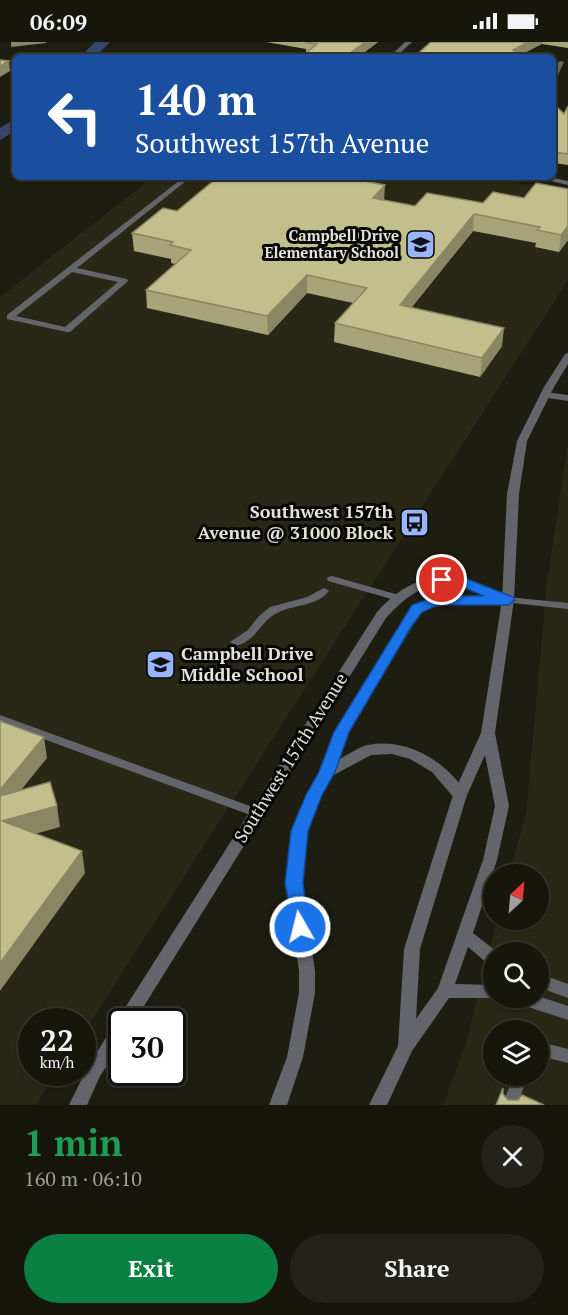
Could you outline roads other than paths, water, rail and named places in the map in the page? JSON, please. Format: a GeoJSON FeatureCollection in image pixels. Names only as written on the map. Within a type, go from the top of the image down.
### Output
{"type":"FeatureCollection","features":[{"type":"Feature","properties":{"kind":"street"},"geometry":{"type":"LineString","coordinates":[[395,54],[409,42]]}},
{"type":"Feature","properties":{"kind":"street"},"geometry":{"type":"LineString","coordinates":[[556,72],[561,63]]}},
{"type":"Feature","properties":{"kind":"street"},"geometry":{"type":"LineString","coordinates":[[552,180],[568,183]]}},
{"type":"Feature","properties":{"kind":"street"},"geometry":{"type":"LineString","coordinates":[[406,1046],[412,949],[460,795],[488,733],[508,600],[513,494],[522,441],[568,356]]}},
{"type":"Feature","properties":{"kind":"street","name":"Southwest 157th Avenue"},"geometry":{"type":"LineString","coordinates":[[134,1008],[381,615],[395,597],[408,588],[442,580],[462,582],[508,600]]}},
{"type":"Feature","properties":{"kind":"street","name":"Southwest 157th Avenue"},"geometry":{"type":"LineString","coordinates":[[278,1105],[295,1057],[307,993],[307,971],[294,883],[299,831],[305,814],[327,772],[342,732],[417,609],[427,603],[447,599],[508,600]]}},
{"type":"Feature","properties":{"kind":"street"},"geometry":{"type":"LineString","coordinates":[[378,1105],[406,1046],[445,991],[490,860],[502,806],[488,733]]}},
{"type":"Feature","properties":{"kind":"street","name":"Southwest 157th Avenue"},"geometry":{"type":"LineString","coordinates":[[327,772],[369,750],[392,749],[414,755],[437,768],[460,795]]}},
{"type":"Feature","properties":{"kind":"street"},"geometry":{"type":"LineString","coordinates":[[464,935],[483,950]]}},
{"type":"Feature","properties":{"kind":"street"},"geometry":{"type":"LineString","coordinates":[[549,984],[568,991]]}},
{"type":"Feature","properties":{"kind":"street"},"geometry":{"type":"LineString","coordinates":[[445,991],[483,992]]}},
{"type":"Feature","properties":{"kind":"street"},"geometry":{"type":"LineString","coordinates":[[549,1007],[568,1014]]}},
{"type":"Feature","properties":{"kind":"street"},"geometry":{"type":"LineString","coordinates":[[78,1105],[94,1071],[108,1050]]}},
{"type":"Feature","properties":{"kind":"lane"},"geometry":{"type":"LineString","coordinates":[[71,269],[124,281],[67,330],[10,317],[54,282],[184,180]]}},
{"type":"Feature","properties":{"kind":"lane"},"geometry":{"type":"LineString","coordinates":[[545,395],[568,398]]}},
{"type":"Feature","properties":{"kind":"lane"},"geometry":{"type":"LineString","coordinates":[[332,579],[395,597]]}},
{"type":"Feature","properties":{"kind":"lane"},"geometry":{"type":"LineString","coordinates":[[236,642],[250,636],[267,614],[282,607],[312,600],[324,591]]}},
{"type":"Feature","properties":{"kind":"lane"},"geometry":{"type":"LineString","coordinates":[[508,600],[568,606]]}},
{"type":"Feature","properties":{"kind":"lane"},"geometry":{"type":"LineString","coordinates":[[0,719],[257,813]]}},
{"type":"Feature","properties":{"kind":"lane"},"geometry":{"type":"LineString","coordinates":[[549,1051],[568,1056]]}},
{"type":"Feature","properties":{"kind":"lane"},"geometry":{"type":"LineString","coordinates":[[512,1100],[517,1086]]}},
{"type":"Feature","properties":{"kind":"waterway"},"geometry":{"type":"LineString","coordinates":[[90,54],[103,42]]}},
{"type":"Feature","properties":{"kind":"waterway"},"geometry":{"type":"LineString","coordinates":[[0,135],[12,126]]}},
{"type":"Feature","properties":{"kind":"place","name":"Campbell Drive Elementary School"},"geometry":{"type":"Point","coordinates":[420,245]}},
{"type":"Feature","properties":{"kind":"place","name":"Southwest 157th Avenue @ 31000 Block"},"geometry":{"type":"Point","coordinates":[414,522]}},
{"type":"Feature","properties":{"kind":"place","name":"Campbell Drive Middle School"},"geometry":{"type":"Point","coordinates":[160,664]}}]}
